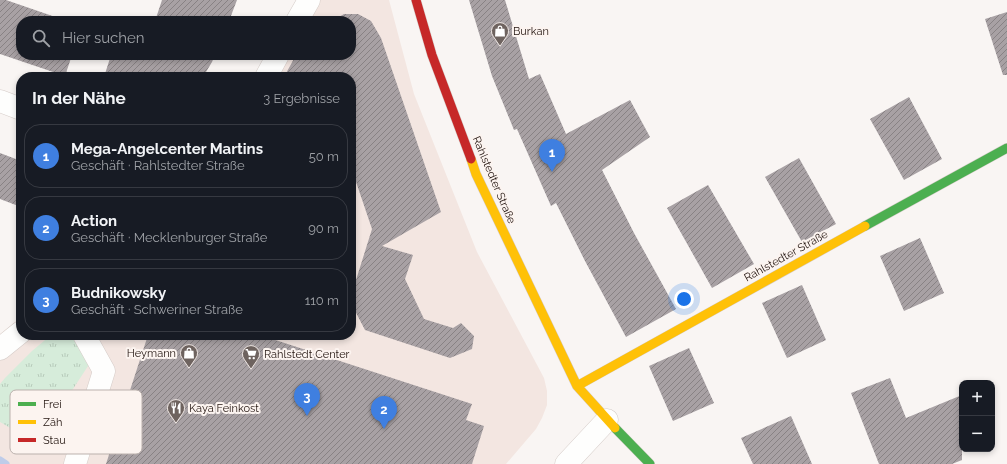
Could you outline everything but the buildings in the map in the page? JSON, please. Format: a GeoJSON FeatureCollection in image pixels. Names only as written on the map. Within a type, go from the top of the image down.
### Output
{"type":"FeatureCollection","features":[{"type":"Feature","properties":{"kind":"main road","name":"Rahlstedter Straße"},"geometry":{"type":"LineString","coordinates":[[416,0],[432,54],[476,174],[577,386],[606,420],[650,464]]}},
{"type":"Feature","properties":{"kind":"main road","name":"Rahlstedter Straße"},"geometry":{"type":"LineString","coordinates":[[577,386],[1007,148]]}},
{"type":"Feature","properties":{"kind":"street"},"geometry":{"type":"LineString","coordinates":[[300,16],[309,0]]}},
{"type":"Feature","properties":{"kind":"street"},"geometry":{"type":"LineString","coordinates":[[269,72],[275,60]]}},
{"type":"Feature","properties":{"kind":"street"},"geometry":{"type":"LineString","coordinates":[[0,102],[16,107]]}},
{"type":"Feature","properties":{"kind":"street"},"geometry":{"type":"LineString","coordinates":[[0,349],[16,336]]}},
{"type":"Feature","properties":{"kind":"street"},"geometry":{"type":"LineString","coordinates":[[87,340],[104,371],[98,390]]}},
{"type":"Feature","properties":{"kind":"street"},"geometry":{"type":"LineString","coordinates":[[566,464],[606,420]]}},
{"type":"Feature","properties":{"kind":"street"},"geometry":{"type":"LineString","coordinates":[[75,464],[78,454]]}},
{"type":"Feature","properties":{"kind":"shaded area"},"geometry":{"type":"Polygon","coordinates":[[[302,0],[389,0],[414,94],[477,252],[544,378],[547,391],[547,405],[536,429],[506,464],[0,464],[0,334],[16,321],[16,340],[356,340],[356,72],[262,72],[268,60],[356,60],[356,16],[293,16],[302,0]]]}},
{"type":"Feature","properties":{"kind":"green space"},"geometry":{"type":"Polygon","coordinates":[[[45,340],[82,340],[92,360],[72,390],[10,390],[10,428],[0,422],[0,384],[32,351],[45,340]]]}},
{"type":"Feature","properties":{"kind":"waterway"},"geometry":{"type":"LineString","coordinates":[[0,460],[6,464]]}},
{"type":"Feature","properties":{"kind":"traffic: fast"},"geometry":{"type":"LineString","coordinates":[[865,226],[1007,148]]}},
{"type":"Feature","properties":{"kind":"traffic: fast"},"geometry":{"type":"LineString","coordinates":[[615,428],[650,464]]}},
{"type":"Feature","properties":{"kind":"traffic: slow"},"geometry":{"type":"LineString","coordinates":[[471,159],[476,174],[577,386],[615,428]]}},
{"type":"Feature","properties":{"kind":"traffic: slow"},"geometry":{"type":"LineString","coordinates":[[577,386],[865,226]]}},
{"type":"Feature","properties":{"kind":"traffic: jam"},"geometry":{"type":"LineString","coordinates":[[416,0],[432,55],[471,159]]}},
{"type":"Feature","properties":{"kind":"place","name":"Burkan"},"geometry":{"type":"Point","coordinates":[500,46]}},
{"type":"Feature","properties":{"kind":"place","name":"Mega-Angelcenter Martins"},"geometry":{"type":"Point","coordinates":[552,172]}},
{"type":"Feature","properties":{"kind":"place","name":"Heymann"},"geometry":{"type":"Point","coordinates":[189,368]}},
{"type":"Feature","properties":{"kind":"place","name":"Rahlstedt Center"},"geometry":{"type":"Point","coordinates":[251,369]}},
{"type":"Feature","properties":{"kind":"place","name":"Budnikowsky"},"geometry":{"type":"Point","coordinates":[307,416]}},
{"type":"Feature","properties":{"kind":"place","name":"Kaya Feinkost"},"geometry":{"type":"Point","coordinates":[176,423]}},
{"type":"Feature","properties":{"kind":"place","name":"Action"},"geometry":{"type":"Point","coordinates":[384,429]}}]}
